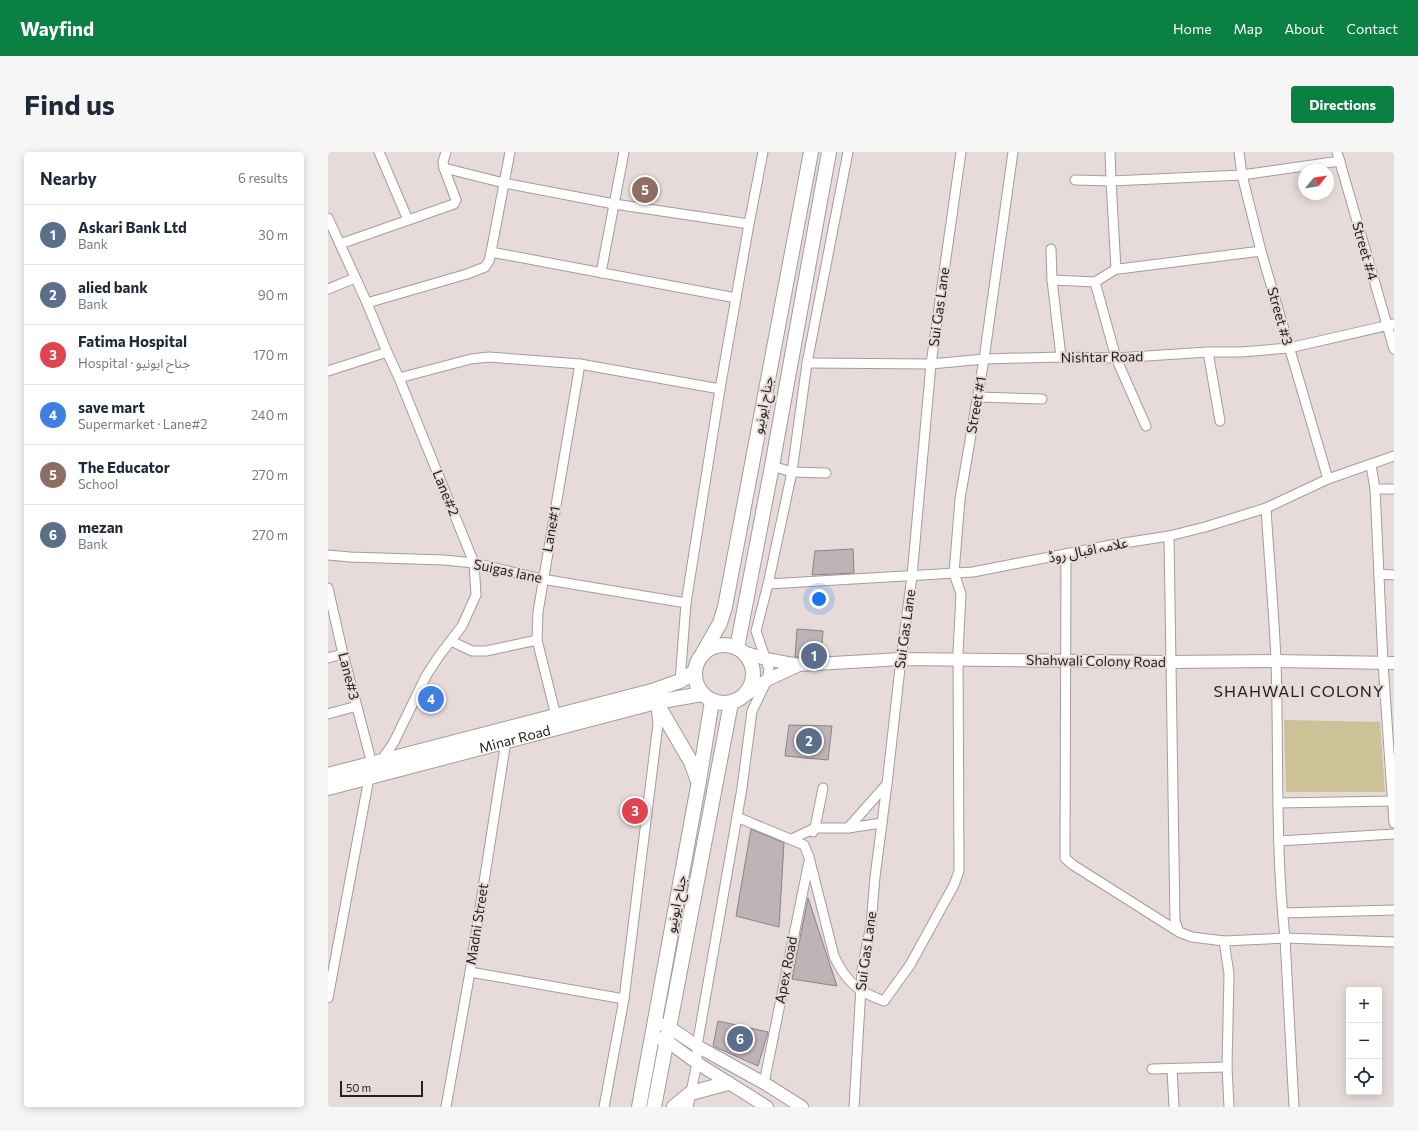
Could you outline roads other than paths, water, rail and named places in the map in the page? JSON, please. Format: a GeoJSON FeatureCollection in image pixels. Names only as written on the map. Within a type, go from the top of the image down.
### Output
{"type":"FeatureCollection","features":[{"type":"Feature","properties":{"kind":"main road","name":"جناح ایونیو"},"geometry":{"type":"LineString","coordinates":[[703,653],[720,623],[725,607],[811,152]]}},
{"type":"Feature","properties":{"kind":"main road","name":"جناح ایونیو"},"geometry":{"type":"LineString","coordinates":[[740,650],[829,152]]}},
{"type":"Feature","properties":{"kind":"main road"},"geometry":{"type":"LineString","coordinates":[[719,645],[729,645],[740,650],[751,664],[753,678],[748,691],[734,702],[718,703],[707,698],[697,688],[694,672],[697,662],[703,653],[719,645]]}},
{"type":"Feature","properties":{"kind":"main road","name":"Shahwali Colony Road"},"geometry":{"type":"LineString","coordinates":[[740,650],[766,659],[798,665],[901,659],[1170,662],[1388,662]]}},
{"type":"Feature","properties":{"kind":"main road","name":"Shahwali Colony Road"},"geometry":{"type":"LineString","coordinates":[[734,702],[767,680],[798,665]]}},
{"type":"Feature","properties":{"kind":"main road","name":"Minar Road"},"geometry":{"type":"LineString","coordinates":[[330,781],[376,762],[652,691],[680,681],[694,672]]}},
{"type":"Feature","properties":{"kind":"main road","name":"جناح ایونیو"},"geometry":{"type":"LineString","coordinates":[[639,1107],[698,781],[707,698]]}},
{"type":"Feature","properties":{"kind":"main road","name":"Minar Road"},"geometry":{"type":"LineString","coordinates":[[330,781],[369,778],[656,702],[707,698]]}},
{"type":"Feature","properties":{"kind":"main road"},"geometry":{"type":"LineString","coordinates":[[656,702],[691,762],[698,781]]}},
{"type":"Feature","properties":{"kind":"main road","name":"جناح ایونیو"},"geometry":{"type":"LineString","coordinates":[[654,1107],[734,702]]}},
{"type":"Feature","properties":{"kind":"main road"},"geometry":{"type":"LineString","coordinates":[[654,1022],[669,1027],[697,1046],[764,1083],[802,1107]]}},
{"type":"Feature","properties":{"kind":"main road"},"geometry":{"type":"LineString","coordinates":[[652,1036],[666,1041],[696,1063],[767,1107]]}},
{"type":"Feature","properties":{"kind":"main road"},"geometry":{"type":"LineString","coordinates":[[674,1107],[691,1093],[728,1083]]}},
{"type":"Feature","properties":{"kind":"street"},"geometry":{"type":"LineString","coordinates":[[379,152],[408,220]]}},
{"type":"Feature","properties":{"kind":"street"},"geometry":{"type":"LineString","coordinates":[[340,244],[454,204],[456,200],[443,162],[446,152]]}},
{"type":"Feature","properties":{"kind":"street"},"geometry":{"type":"LineString","coordinates":[[367,303],[467,274],[485,267],[489,261],[491,252],[510,152]]}},
{"type":"Feature","properties":{"kind":"street"},"geometry":{"type":"LineString","coordinates":[[602,273],[624,152]]}},
{"type":"Feature","properties":{"kind":"street"},"geometry":{"type":"LineString","coordinates":[[680,681],[686,603],[720,389],[763,152]]}},
{"type":"Feature","properties":{"kind":"street"},"geometry":{"type":"LineString","coordinates":[[688,1107],[696,1063],[697,1046],[737,817],[752,711],[767,680],[769,669],[758,642],[756,631],[768,584],[792,472],[807,363],[848,152]]}},
{"type":"Feature","properties":{"kind":"street","name":"Sui Gas Lane"},"geometry":{"type":"LineString","coordinates":[[854,1107],[862,970],[871,925],[875,877],[888,784],[901,659],[912,576],[931,364],[960,152]]}},
{"type":"Feature","properties":{"kind":"street","name":"Street #1"},"geometry":{"type":"LineString","coordinates":[[860,990],[884,1001],[910,965],[954,885],[959,871],[958,659],[961,594],[954,573],[960,499],[984,359],[1013,152]]}},
{"type":"Feature","properties":{"kind":"street"},"geometry":{"type":"LineString","coordinates":[[1110,152],[1116,269]]}},
{"type":"Feature","properties":{"kind":"street","name":"Street #3"},"geometry":{"type":"LineString","coordinates":[[1239,152],[1242,175],[1261,251],[1328,479]]}},
{"type":"Feature","properties":{"kind":"street","name":"Street #4"},"geometry":{"type":"LineString","coordinates":[[1337,152],[1390,325],[1394,349]]}},
{"type":"Feature","properties":{"kind":"street"},"geometry":{"type":"LineString","coordinates":[[1075,180],[1242,175],[1340,162]]}},
{"type":"Feature","properties":{"kind":"street"},"geometry":{"type":"LineString","coordinates":[[444,168],[504,183],[614,204],[749,224]]}},
{"type":"Feature","properties":{"kind":"street","name":"Lane#2"},"geometry":{"type":"LineString","coordinates":[[328,218],[399,378],[474,563],[476,595],[462,626],[426,676],[394,742],[376,762]]}},
{"type":"Feature","properties":{"kind":"street"},"geometry":{"type":"LineString","coordinates":[[811,248],[829,250]]}},
{"type":"Feature","properties":{"kind":"street"},"geometry":{"type":"LineString","coordinates":[[1051,248],[1052,280],[1062,357]]}},
{"type":"Feature","properties":{"kind":"street"},"geometry":{"type":"LineString","coordinates":[[1052,280],[1095,282],[1116,269],[1261,251]]}},
{"type":"Feature","properties":{"kind":"street"},"geometry":{"type":"LineString","coordinates":[[491,252],[736,298]]}},
{"type":"Feature","properties":{"kind":"street"},"geometry":{"type":"LineString","coordinates":[[328,289],[355,278]]}},
{"type":"Feature","properties":{"kind":"street"},"geometry":{"type":"LineString","coordinates":[[1095,282],[1116,358],[1146,426]]}},
{"type":"Feature","properties":{"kind":"street","name":"Nishtar Road"},"geometry":{"type":"LineString","coordinates":[[807,363],[931,364],[984,359],[1062,357],[1116,358],[1208,352],[1241,352],[1289,348],[1390,325]]}},
{"type":"Feature","properties":{"kind":"street"},"geometry":{"type":"LineString","coordinates":[[328,371],[387,352]]}},
{"type":"Feature","properties":{"kind":"street"},"geometry":{"type":"LineString","coordinates":[[1208,352],[1220,421]]}},
{"type":"Feature","properties":{"kind":"street"},"geometry":{"type":"LineString","coordinates":[[399,378],[471,359],[489,357],[580,364],[720,389]]}},
{"type":"Feature","properties":{"kind":"street","name":"Lane#1"},"geometry":{"type":"LineString","coordinates":[[556,716],[537,640],[538,612],[542,579],[580,364]]}},
{"type":"Feature","properties":{"kind":"street"},"geometry":{"type":"LineString","coordinates":[[977,397],[1042,399]]}},
{"type":"Feature","properties":{"kind":"street","name":"علامہ اقبال روڈ"},"geometry":{"type":"LineString","coordinates":[[768,584],[973,572],[1169,536],[1205,527],[1266,508],[1328,479],[1394,456]]}},
{"type":"Feature","properties":{"kind":"street"},"geometry":{"type":"LineString","coordinates":[[1371,465],[1375,489],[1379,574],[1388,662],[1394,823]]}},
{"type":"Feature","properties":{"kind":"street"},"geometry":{"type":"LineString","coordinates":[[772,466],[792,472],[826,473]]}},
{"type":"Feature","properties":{"kind":"street"},"geometry":{"type":"LineString","coordinates":[[1375,489],[1394,489]]}},
{"type":"Feature","properties":{"kind":"street"},"geometry":{"type":"LineString","coordinates":[[1266,508],[1276,661],[1279,841],[1294,1107]]}},
{"type":"Feature","properties":{"kind":"street"},"geometry":{"type":"LineString","coordinates":[[1169,536],[1175,921],[1179,932]]}},
{"type":"Feature","properties":{"kind":"street"},"geometry":{"type":"LineString","coordinates":[[1066,554],[1065,858],[1073,865],[1179,932],[1192,937],[1224,941],[1285,938],[1394,942]]}},
{"type":"Feature","properties":{"kind":"street","name":"Suigas lane"},"geometry":{"type":"LineString","coordinates":[[328,556],[444,560],[474,563],[542,579],[686,603]]}},
{"type":"Feature","properties":{"kind":"street"},"geometry":{"type":"LineString","coordinates":[[1379,574],[1394,574]]}},
{"type":"Feature","properties":{"kind":"street","name":"Lane#3"},"geometry":{"type":"LineString","coordinates":[[328,588],[330,604],[357,706],[376,762]]}},
{"type":"Feature","properties":{"kind":"street"},"geometry":{"type":"LineString","coordinates":[[451,641],[472,651],[486,651],[537,640]]}},
{"type":"Feature","properties":{"kind":"street"},"geometry":{"type":"LineString","coordinates":[[328,658],[343,654]]}},
{"type":"Feature","properties":{"kind":"street"},"geometry":{"type":"LineString","coordinates":[[604,1107],[624,998],[658,724],[656,702]]}},
{"type":"Feature","properties":{"kind":"street"},"geometry":{"type":"LineString","coordinates":[[328,714],[357,706]]}},
{"type":"Feature","properties":{"kind":"street","name":"Madni Street"},"geometry":{"type":"LineString","coordinates":[[446,1107],[470,972],[506,742]]}},
{"type":"Feature","properties":{"kind":"street"},"geometry":{"type":"LineString","coordinates":[[328,998],[369,778]]}},
{"type":"Feature","properties":{"kind":"street"},"geometry":{"type":"LineString","coordinates":[[848,828],[888,784]]}},
{"type":"Feature","properties":{"kind":"street"},"geometry":{"type":"LineString","coordinates":[[804,845],[815,828],[823,788]]}},
{"type":"Feature","properties":{"kind":"street"},"geometry":{"type":"LineString","coordinates":[[1278,803],[1393,800]]}},
{"type":"Feature","properties":{"kind":"street"},"geometry":{"type":"LineString","coordinates":[[737,817],[804,845],[809,857],[834,956],[845,976],[860,990]]}},
{"type":"Feature","properties":{"kind":"street"},"geometry":{"type":"LineString","coordinates":[[792,839],[815,828],[848,828],[882,823]]}},
{"type":"Feature","properties":{"kind":"street"},"geometry":{"type":"LineString","coordinates":[[1279,841],[1394,834]]}},
{"type":"Feature","properties":{"kind":"street","name":"Apex Road"},"geometry":{"type":"LineString","coordinates":[[764,1083],[809,857]]}},
{"type":"Feature","properties":{"kind":"street"},"geometry":{"type":"LineString","coordinates":[[1283,913],[1394,910]]}},
{"type":"Feature","properties":{"kind":"street"},"geometry":{"type":"LineString","coordinates":[[1224,941],[1229,974],[1227,1067],[1229,1107]]}},
{"type":"Feature","properties":{"kind":"street"},"geometry":{"type":"LineString","coordinates":[[328,945],[338,947]]}},
{"type":"Feature","properties":{"kind":"street"},"geometry":{"type":"LineString","coordinates":[[470,972],[624,998]]}},
{"type":"Feature","properties":{"kind":"street"},"geometry":{"type":"LineString","coordinates":[[1152,1070],[1227,1067]]}},
{"type":"Feature","properties":{"kind":"street"},"geometry":{"type":"LineString","coordinates":[[1172,1069],[1174,1107]]}},
{"type":"Feature","properties":{"kind":"place","name":"The Educator"},"geometry":{"type":"Point","coordinates":[645,190]}},
{"type":"Feature","properties":{"kind":"place","name":"Askari Bank Ltd"},"geometry":{"type":"Point","coordinates":[814,656]}},
{"type":"Feature","properties":{"kind":"place","name":"save mart"},"geometry":{"type":"Point","coordinates":[431,699]}},
{"type":"Feature","properties":{"kind":"place","name":"alied bank"},"geometry":{"type":"Point","coordinates":[809,741]}},
{"type":"Feature","properties":{"kind":"place","name":"Fatima Hospital"},"geometry":{"type":"Point","coordinates":[635,811]}},
{"type":"Feature","properties":{"kind":"place","name":"mezan"},"geometry":{"type":"Point","coordinates":[740,1039]}},
{"type":"Feature","properties":{"kind":"district","name":"SHAHWALI COLONY"},"geometry":{"type":"Point","coordinates":[1299,691]}}]}
